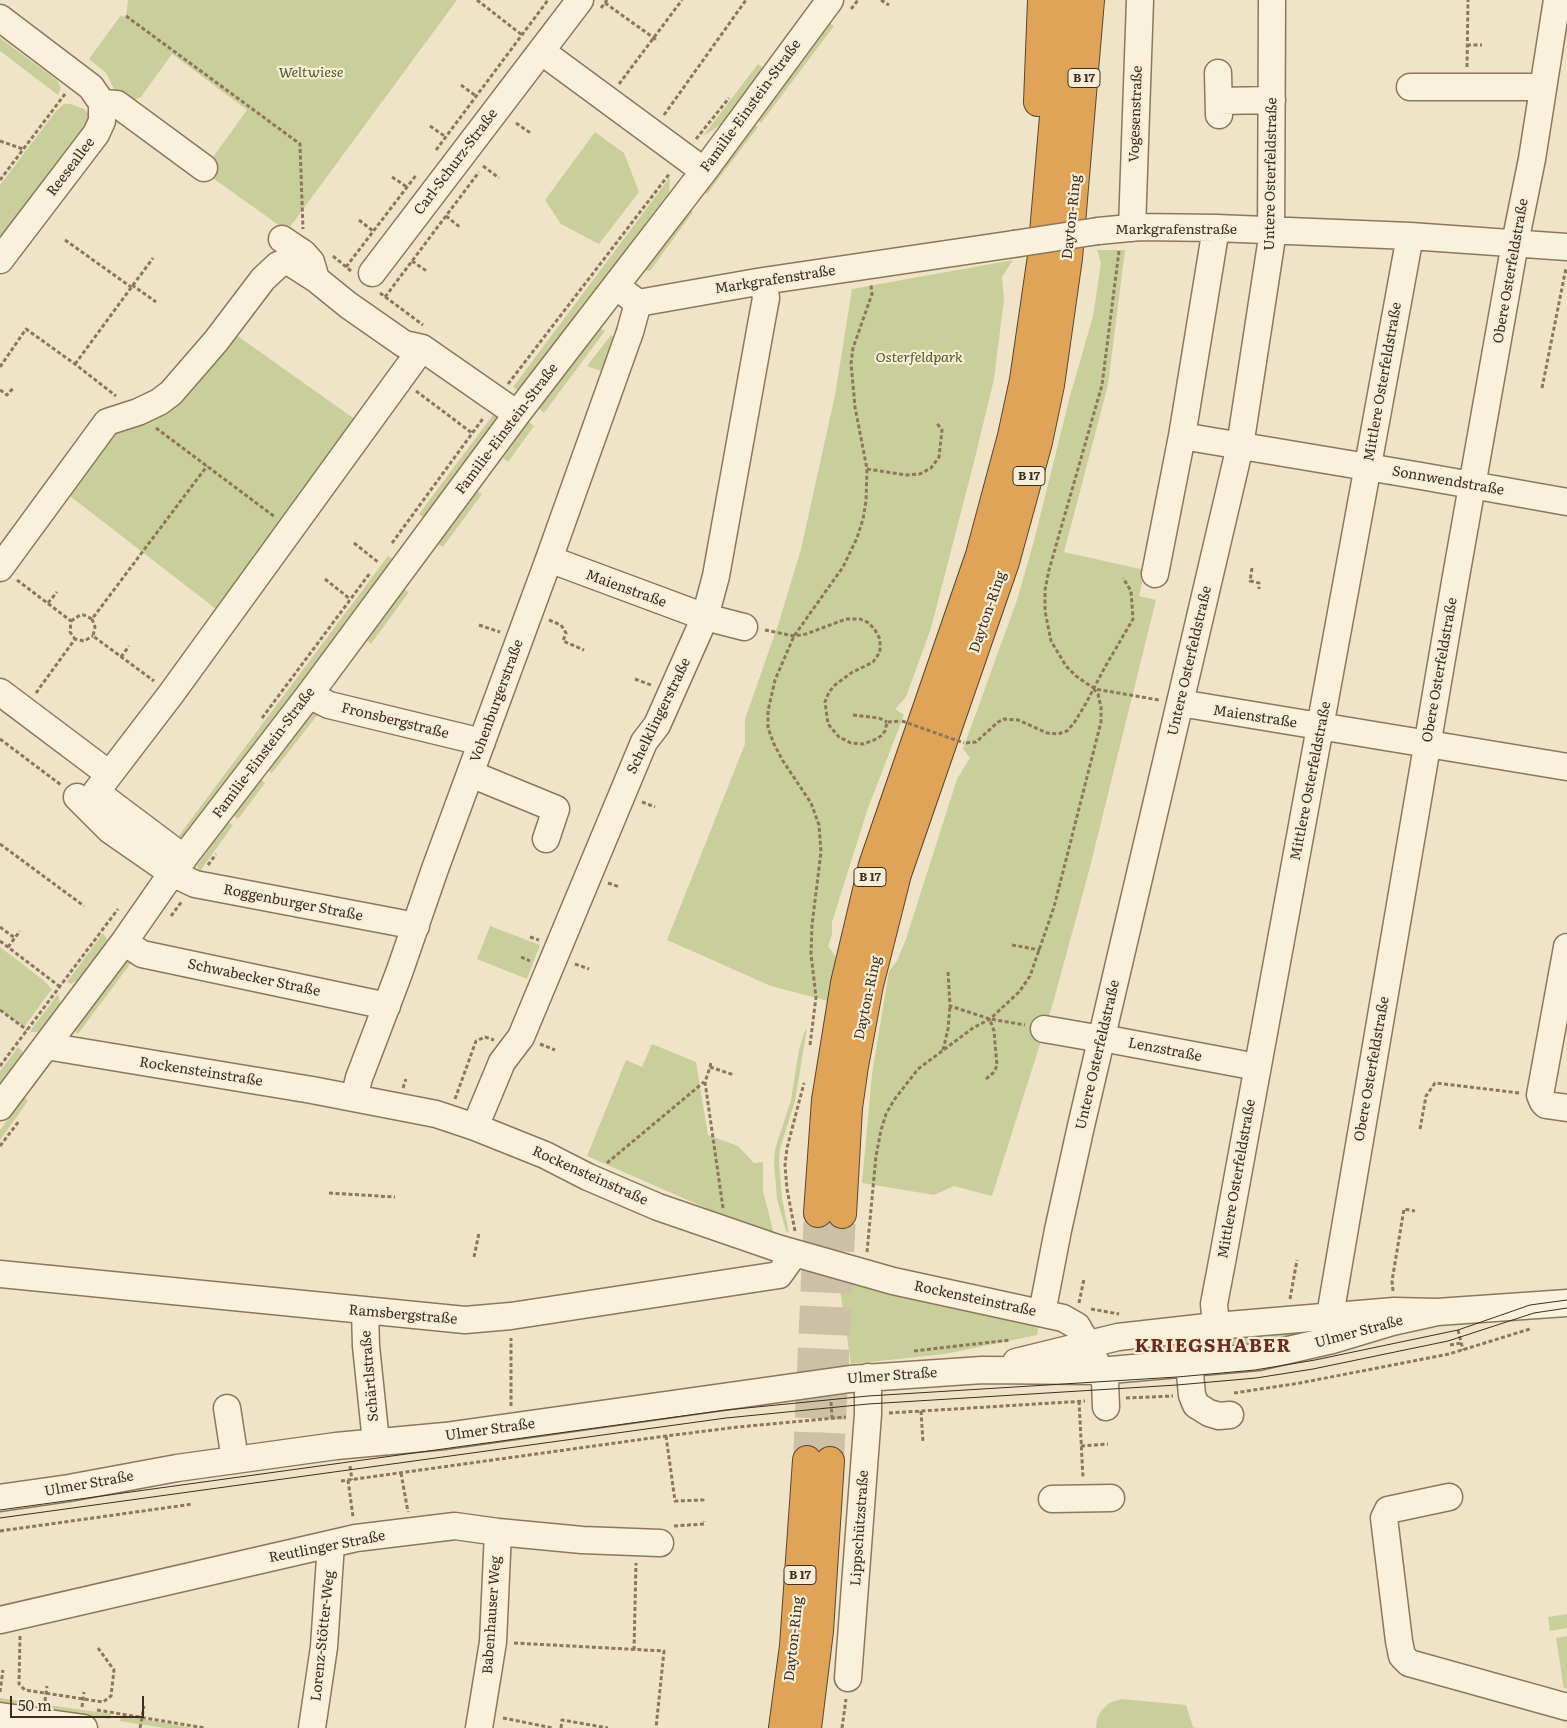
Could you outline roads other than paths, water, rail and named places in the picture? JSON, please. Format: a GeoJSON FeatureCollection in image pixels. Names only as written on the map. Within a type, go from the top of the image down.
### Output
{"type":"FeatureCollection","features":[{"type":"Feature","properties":{"kind":"highway"},"geometry":{"type":"LineString","coordinates":[[1042,0],[1037,115],[1042,256]]}},
{"type":"Feature","properties":{"kind":"highway","name":"Dayton-Ring"},"geometry":{"type":"LineString","coordinates":[[1064,0],[1042,256],[1024,380],[980,555],[960,618],[873,865],[845,983],[826,1100],[830,1213],[869,985],[897,874],[1005,562],[1033,461],[1050,385],[1068,258],[1090,0]]}},
{"type":"Feature","properties":{"kind":"highway"},"geometry":{"type":"LineString","coordinates":[[1078,156],[1105,0]]}},
{"type":"Feature","properties":{"kind":"highway","name":"Dayton-Ring"},"geometry":{"type":"LineString","coordinates":[[783,1728],[819,1461],[818,1631],[807,1728]]}},
{"type":"Feature","properties":{"kind":"street","name":"Carl-Schurz-Straße"},"geometry":{"type":"LineString","coordinates":[[367,279],[532,43],[580,0]]}},
{"type":"Feature","properties":{"kind":"street","name":"Familie-Einstein-Straße"},"geometry":{"type":"LineString","coordinates":[[0,1106],[36,1038],[124,942],[178,866],[309,696],[507,407],[616,288],[830,0]]}},
{"type":"Feature","properties":{"kind":"street","name":"Vogesenstraße"},"geometry":{"type":"LineString","coordinates":[[1117,229],[1140,0]]}},
{"type":"Feature","properties":{"kind":"street","name":"Untere Osterfeldstraße"},"geometry":{"type":"LineString","coordinates":[[1042,1313],[1068,1183],[1240,446],[1272,230],[1272,0]]}},
{"type":"Feature","properties":{"kind":"street","name":"Obere Osterfeldstraße"},"geometry":{"type":"LineString","coordinates":[[1331,1328],[1428,744],[1515,243],[1532,159],[1556,0]]}},
{"type":"Feature","properties":{"kind":"street"},"geometry":{"type":"LineString","coordinates":[[0,18],[90,87],[102,103],[117,104],[204,168]]}},
{"type":"Feature","properties":{"kind":"street"},"geometry":{"type":"LineString","coordinates":[[532,43],[704,171]]}},
{"type":"Feature","properties":{"kind":"street"},"geometry":{"type":"LineString","coordinates":[[1218,73],[1219,108],[1272,100]]}},
{"type":"Feature","properties":{"kind":"street"},"geometry":{"type":"LineString","coordinates":[[1410,87],[1542,87]]}},
{"type":"Feature","properties":{"kind":"street","name":"Reeseallee"},"geometry":{"type":"LineString","coordinates":[[0,260],[96,134],[102,121],[102,103]]}},
{"type":"Feature","properties":{"kind":"street"},"geometry":{"type":"LineString","coordinates":[[1154,574],[1182,436],[1216,228]]}},
{"type":"Feature","properties":{"kind":"street","name":"Markgrafenstraße"},"geometry":{"type":"LineString","coordinates":[[638,303],[763,281],[1117,229],[1216,228],[1272,230],[1410,236],[1567,247]]}},
{"type":"Feature","properties":{"kind":"street"},"geometry":{"type":"LineString","coordinates":[[293,235],[303,253],[311,262],[316,280]]}},
{"type":"Feature","properties":{"kind":"street","name":"Mittlere Osterfeldstraße"},"geometry":{"type":"LineString","coordinates":[[1216,1326],[1214,1304],[1410,236]]}},
{"type":"Feature","properties":{"kind":"street"},"geometry":{"type":"LineString","coordinates":[[0,568],[107,422],[138,412],[159,402],[171,393],[216,342],[264,279],[278,265],[288,261],[404,344],[423,337]]}},
{"type":"Feature","properties":{"kind":"street","name":"Schelklingerstraße"},"geometry":{"type":"LineString","coordinates":[[475,1127],[502,1062],[521,1037],[644,742],[660,720],[705,617],[716,576],[763,316],[766,298],[763,281]]}},
{"type":"Feature","properties":{"kind":"street"},"geometry":{"type":"LineString","coordinates":[[616,288],[638,303]]}},
{"type":"Feature","properties":{"kind":"street","name":"Vohenburgerstraße"},"geometry":{"type":"LineString","coordinates":[[354,1098],[359,1078],[387,1006],[630,332],[638,303]]}},
{"type":"Feature","properties":{"kind":"street"},"geometry":{"type":"LineString","coordinates":[[178,866],[96,792],[171,694],[399,379],[423,337]]}},
{"type":"Feature","properties":{"kind":"street"},"geometry":{"type":"LineString","coordinates":[[423,337],[507,407]]}},
{"type":"Feature","properties":{"kind":"street","name":"Sonnwendstraße"},"geometry":{"type":"LineString","coordinates":[[1182,436],[1567,502]]}},
{"type":"Feature","properties":{"kind":"street","name":"Maienstraße"},"geometry":{"type":"LineString","coordinates":[[548,559],[705,617],[744,627]]}},
{"type":"Feature","properties":{"kind":"street"},"geometry":{"type":"LineString","coordinates":[[0,692],[110,774]]}},
{"type":"Feature","properties":{"kind":"street","name":"Fronsbergstraße"},"geometry":{"type":"LineString","coordinates":[[309,696],[330,705],[482,742]]}},
{"type":"Feature","properties":{"kind":"street","name":"Maienstraße"},"geometry":{"type":"LineString","coordinates":[[1180,704],[1567,767]]}},
{"type":"Feature","properties":{"kind":"street"},"geometry":{"type":"LineString","coordinates":[[471,774],[556,809],[546,839]]}},
{"type":"Feature","properties":{"kind":"street"},"geometry":{"type":"LineString","coordinates":[[77,797],[110,830],[178,866]]}},
{"type":"Feature","properties":{"kind":"street","name":"Roggenburger Straße"},"geometry":{"type":"LineString","coordinates":[[178,866],[195,884],[416,926]]}},
{"type":"Feature","properties":{"kind":"street","name":"Schwabecker Straße"},"geometry":{"type":"LineString","coordinates":[[124,942],[142,954],[387,1006]]}},
{"type":"Feature","properties":{"kind":"street"},"geometry":{"type":"LineString","coordinates":[[1567,946],[1540,1095],[1546,1105],[1567,1108]]}},
{"type":"Feature","properties":{"kind":"street","name":"Lenzstraße"},"geometry":{"type":"LineString","coordinates":[[1044,1029],[1257,1067]]}},
{"type":"Feature","properties":{"kind":"street","name":"Rockensteinstraße"},"geometry":{"type":"LineString","coordinates":[[36,1038],[354,1098],[448,1118],[545,1155],[588,1177],[658,1207],[794,1254],[823,1271],[865,1274],[1063,1318],[1077,1326],[1087,1344],[1105,1382],[1106,1407]]}},
{"type":"Feature","properties":{"kind":"street","name":"Ramsbergstraße"},"geometry":{"type":"LineString","coordinates":[[0,1274],[465,1320],[511,1316],[782,1280],[794,1254]]}},
{"type":"Feature","properties":{"kind":"street","name":"Ulmer Straße"},"geometry":{"type":"LineString","coordinates":[[0,1498],[69,1488],[176,1468],[336,1446],[445,1436],[868,1377],[982,1370],[1099,1371],[1258,1357],[1331,1328],[1394,1311],[1437,1312],[1567,1303]]}},
{"type":"Feature","properties":{"kind":"street","name":"Schärtlstraße"},"geometry":{"type":"LineString","coordinates":[[365,1311],[366,1346],[376,1442]]}},
{"type":"Feature","properties":{"kind":"street","name":"Ulmer Straße"},"geometry":{"type":"LineString","coordinates":[[982,1370],[1118,1337],[1216,1326],[1331,1328],[1392,1322],[1437,1312]]}},
{"type":"Feature","properties":{"kind":"street"},"geometry":{"type":"LineString","coordinates":[[1189,1363],[1192,1394],[1196,1405],[1209,1413],[1219,1416],[1230,1415]]}},
{"type":"Feature","properties":{"kind":"street","name":"Lippschützstraße"},"geometry":{"type":"LineString","coordinates":[[848,1678],[868,1414],[868,1377]]}},
{"type":"Feature","properties":{"kind":"street"},"geometry":{"type":"LineString","coordinates":[[227,1408],[235,1460]]}},
{"type":"Feature","properties":{"kind":"street"},"geometry":{"type":"LineString","coordinates":[[1052,1499],[1111,1498]]}},
{"type":"Feature","properties":{"kind":"street"},"geometry":{"type":"LineString","coordinates":[[1450,1498],[1388,1510],[1384,1518],[1402,1656],[1409,1663],[1567,1707]]}},
{"type":"Feature","properties":{"kind":"street","name":"Reutlinger Straße"},"geometry":{"type":"LineString","coordinates":[[10,1618],[344,1541],[411,1531],[455,1526],[582,1540],[657,1539]]}},
{"type":"Feature","properties":{"kind":"street","name":"Babenhauser Weg"},"geometry":{"type":"LineString","coordinates":[[481,1721],[493,1642],[498,1532]]}},
{"type":"Feature","properties":{"kind":"street","name":"Lorenz-Stötter-Weg"},"geometry":{"type":"LineString","coordinates":[[312,1728],[324,1647],[344,1541]]}},
{"type":"Feature","properties":{"kind":"street"},"geometry":{"type":"LineString","coordinates":[[0,1716],[83,1718]]}},
{"type":"Feature","properties":{"kind":"tunnel"},"geometry":{"type":"LineString","coordinates":[[807,1460],[818,1213]]}},
{"type":"Feature","properties":{"kind":"tunnel"},"geometry":{"type":"LineString","coordinates":[[830,1461],[842,1214]]}},
{"type":"Feature","properties":{"kind":"tram line"},"geometry":{"type":"LineString","coordinates":[[0,1510],[726,1410],[868,1396],[1177,1377],[1255,1370],[1315,1360],[1458,1330],[1530,1305],[1567,1300]]}},
{"type":"Feature","properties":{"kind":"tram line"},"geometry":{"type":"LineString","coordinates":[[0,1518],[726,1418],[868,1404],[1177,1385],[1256,1378],[1313,1369],[1448,1341],[1534,1313],[1567,1308]]}},
{"type":"Feature","properties":{"kind":"district","name":"KRIEGSHABER"},"geometry":{"type":"Point","coordinates":[1213,1346]}},
{"type":"Feature","properties":{"kind":"park label","name":"Weltwiese"},"geometry":{"type":"Point","coordinates":[311,73]}},
{"type":"Feature","properties":{"kind":"park label","name":"Osterfeldpark"},"geometry":{"type":"Point","coordinates":[919,358]}}]}
